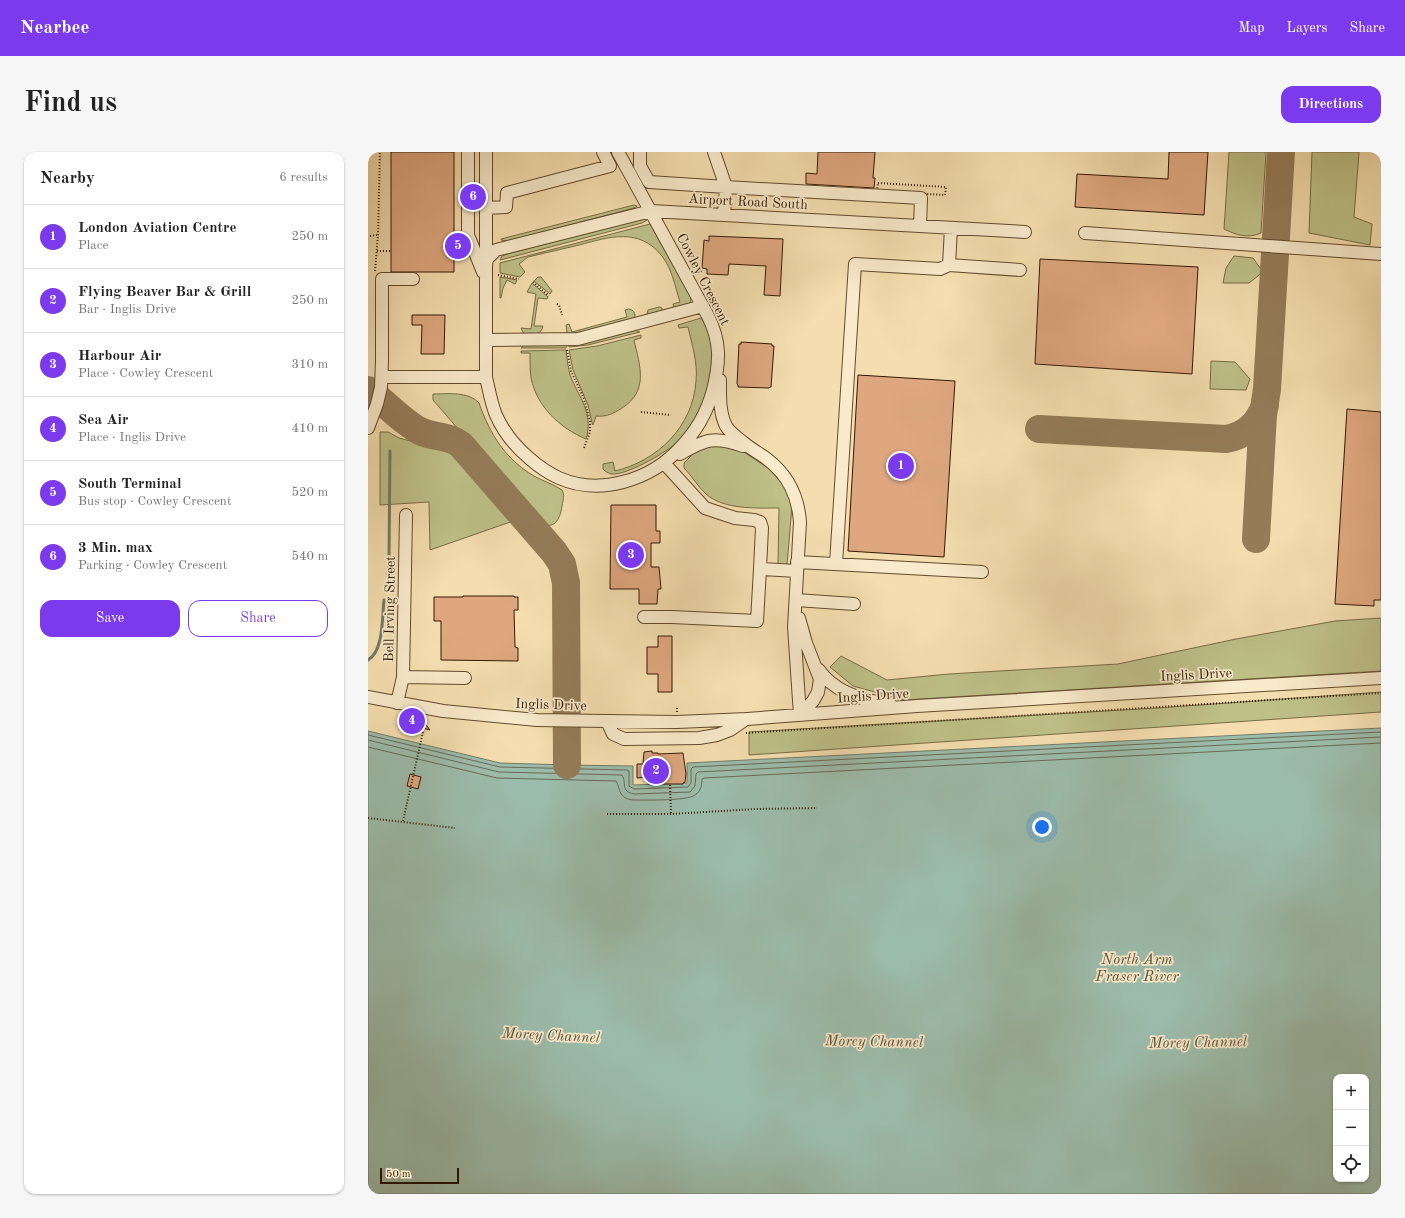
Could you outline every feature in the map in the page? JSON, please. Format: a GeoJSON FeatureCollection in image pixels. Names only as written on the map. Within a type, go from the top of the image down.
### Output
{"type":"FeatureCollection","features":[{"type":"Feature","properties":{"kind":"street","name":"Cowley Crescent"},"geometry":{"type":"LineString","coordinates":[[468,152],[468,235],[484,274],[486,283]]}},
{"type":"Feature","properties":{"kind":"street","name":"Cowley Crescent"},"geometry":{"type":"LineString","coordinates":[[486,152],[486,377],[492,406],[501,425],[523,453],[547,472],[560,479],[586,485],[618,484],[642,476],[667,461],[690,438],[705,414],[712,394],[719,357],[715,331],[703,306],[618,152]]}},
{"type":"Feature","properties":{"kind":"street"},"geometry":{"type":"LineString","coordinates":[[485,208],[506,207],[507,192],[610,166],[603,152]]}},
{"type":"Feature","properties":{"kind":"street"},"geometry":{"type":"LineString","coordinates":[[640,152],[640,166],[649,182],[921,198],[920,226]]}},
{"type":"Feature","properties":{"kind":"street"},"geometry":{"type":"LineString","coordinates":[[714,152],[726,187],[724,215]]}},
{"type":"Feature","properties":{"kind":"street","name":"Airport Road South"},"geometry":{"type":"LineString","coordinates":[[486,268],[487,258],[496,250],[651,211],[1025,232]]}},
{"type":"Feature","properties":{"kind":"street"},"geometry":{"type":"LineString","coordinates":[[949,265],[951,228]]}},
{"type":"Feature","properties":{"kind":"street"},"geometry":{"type":"LineString","coordinates":[[1085,233],[1381,254]]}},
{"type":"Feature","properties":{"kind":"street"},"geometry":{"type":"LineString","coordinates":[[836,564],[855,264],[940,269],[949,265],[1020,270]]}},
{"type":"Feature","properties":{"kind":"street"},"geometry":{"type":"LineString","coordinates":[[368,428],[377,404],[382,377],[382,279],[413,279]]}},
{"type":"Feature","properties":{"kind":"street"},"geometry":{"type":"LineString","coordinates":[[486,340],[578,338],[703,306]]}},
{"type":"Feature","properties":{"kind":"street"},"geometry":{"type":"LineString","coordinates":[[719,357],[720,402],[724,419],[731,432],[751,449],[774,465],[788,481],[793,490],[799,509],[800,522],[794,627],[800,715]]}},
{"type":"Feature","properties":{"kind":"street"},"geometry":{"type":"LineString","coordinates":[[382,377],[486,377]]}},
{"type":"Feature","properties":{"kind":"street"},"geometry":{"type":"LineString","coordinates":[[644,617],[757,621],[762,528],[760,522],[735,518],[705,508],[667,461],[696,445],[713,440],[728,441],[751,449]]}},
{"type":"Feature","properties":{"kind":"street","name":"Bell Irving Street"},"geometry":{"type":"LineString","coordinates":[[397,703],[402,677],[406,514]]}},
{"type":"Feature","properties":{"kind":"street"},"geometry":{"type":"LineString","coordinates":[[760,569],[836,564],[982,572]]}},
{"type":"Feature","properties":{"kind":"street"},"geometry":{"type":"LineString","coordinates":[[796,602],[854,604]]}},
{"type":"Feature","properties":{"kind":"street"},"geometry":{"type":"LineString","coordinates":[[796,602],[806,643],[820,679],[818,692],[814,701],[800,715]]}},
{"type":"Feature","properties":{"kind":"street"},"geometry":{"type":"LineString","coordinates":[[815,664],[826,679],[839,689],[849,694],[877,702],[917,706]]}},
{"type":"Feature","properties":{"kind":"street"},"geometry":{"type":"LineString","coordinates":[[402,677],[465,678]]}},
{"type":"Feature","properties":{"kind":"street","name":"Inglis Drive"},"geometry":{"type":"LineString","coordinates":[[368,697],[443,711],[537,720],[677,722],[747,719],[917,706],[1381,678]]}},
{"type":"Feature","properties":{"kind":"street"},"geometry":{"type":"LineString","coordinates":[[607,721],[613,734],[624,739],[699,738],[717,736],[747,719]]}},
{"type":"Feature","properties":{"kind":"path"},"geometry":{"type":"LineString","coordinates":[[375,274],[378,235],[380,152]]}},
{"type":"Feature","properties":{"kind":"path"},"geometry":{"type":"LineString","coordinates":[[370,236],[378,235]]}},
{"type":"Feature","properties":{"kind":"path"},"geometry":{"type":"LineString","coordinates":[[377,251],[391,251]]}},
{"type":"Feature","properties":{"kind":"path"},"geometry":{"type":"LineString","coordinates":[[498,275],[519,279]]}},
{"type":"Feature","properties":{"kind":"path"},"geometry":{"type":"LineString","coordinates":[[533,282],[549,296]]}},
{"type":"Feature","properties":{"kind":"path"},"geometry":{"type":"LineString","coordinates":[[557,304],[559,305],[562,315]]}},
{"type":"Feature","properties":{"kind":"path"},"geometry":{"type":"LineString","coordinates":[[567,349],[571,371],[584,399],[590,421],[590,432],[584,448]]}},
{"type":"Feature","properties":{"kind":"path"},"geometry":{"type":"LineString","coordinates":[[641,412],[671,415]]}},
{"type":"Feature","properties":{"kind":"path"},"geometry":{"type":"LineString","coordinates":[[743,733],[1381,693]]}},
{"type":"Feature","properties":{"kind":"path"},"geometry":{"type":"LineString","coordinates":[[403,821],[423,732]]}},
{"type":"Feature","properties":{"kind":"path"},"geometry":{"type":"LineString","coordinates":[[670,784],[671,814]]}},
{"type":"Feature","properties":{"kind":"path"},"geometry":{"type":"LineString","coordinates":[[607,814],[671,814],[756,809],[817,808]]}},
{"type":"Feature","properties":{"kind":"path"},"geometry":{"type":"LineString","coordinates":[[368,818],[455,828]]}},
{"type":"Feature","properties":{"kind":"green space"},"geometry":{"type":"Polygon","coordinates":[[[1229,152],[1266,152],[1261,233],[1256,235],[1242,236],[1224,229],[1229,152]]]}},
{"type":"Feature","properties":{"kind":"green space"},"geometry":{"type":"Polygon","coordinates":[[[1312,152],[1359,152],[1354,217],[1372,224],[1370,245],[1309,233],[1312,152]]]}},
{"type":"Feature","properties":{"kind":"green space"},"geometry":{"type":"Polygon","coordinates":[[[634,205],[637,206],[508,241],[501,240],[501,239],[634,205]]]}},
{"type":"Feature","properties":{"kind":"green space"},"geometry":{"type":"Polygon","coordinates":[[[642,219],[647,220],[642,223],[500,260],[502,256],[507,254],[642,219]]]}},
{"type":"Feature","properties":{"kind":"green space"},"geometry":{"type":"Polygon","coordinates":[[[650,224],[691,297],[690,304],[674,308],[673,304],[680,302],[668,266],[662,256],[653,247],[644,241],[634,238],[612,237],[528,257],[519,264],[525,272],[520,277],[500,273],[500,263],[650,224]]]}},
{"type":"Feature","properties":{"kind":"green space"},"geometry":{"type":"Polygon","coordinates":[[[1234,256],[1253,258],[1263,272],[1249,283],[1223,283],[1226,268],[1234,256]]]}},
{"type":"Feature","properties":{"kind":"green space"},"geometry":{"type":"Polygon","coordinates":[[[500,277],[517,280],[515,284],[507,280],[503,288],[501,298],[500,298],[500,277]]]}},
{"type":"Feature","properties":{"kind":"green space"},"geometry":{"type":"Polygon","coordinates":[[[538,277],[541,277],[552,291],[550,294],[534,281],[538,277]]]}},
{"type":"Feature","properties":{"kind":"green space"},"geometry":{"type":"Polygon","coordinates":[[[532,283],[548,297],[547,299],[538,298],[534,326],[543,326],[542,329],[536,334],[524,334],[521,328],[531,329],[536,294],[527,292],[532,283]]]}},
{"type":"Feature","properties":{"kind":"green space"},"geometry":{"type":"Polygon","coordinates":[[[659,307],[662,308],[662,311],[647,314],[648,310],[659,307]]]}},
{"type":"Feature","properties":{"kind":"green space"},"geometry":{"type":"Polygon","coordinates":[[[629,309],[634,312],[634,319],[588,331],[567,334],[566,325],[569,324],[572,332],[627,317],[625,310],[629,309]]]}},
{"type":"Feature","properties":{"kind":"green space"},"geometry":{"type":"Polygon","coordinates":[[[701,318],[707,327],[710,336],[713,356],[708,387],[701,410],[696,420],[678,442],[660,455],[628,471],[611,474],[607,472],[603,469],[603,464],[613,462],[615,471],[645,459],[670,440],[680,427],[688,413],[693,398],[696,381],[696,368],[688,327],[679,328],[678,325],[701,318]]]}},
{"type":"Feature","properties":{"kind":"green space"},"geometry":{"type":"Polygon","coordinates":[[[635,330],[640,332],[588,345],[569,347],[569,345],[635,330]]]}},
{"type":"Feature","properties":{"kind":"green space"},"geometry":{"type":"Polygon","coordinates":[[[641,335],[641,338],[634,340],[640,368],[639,386],[636,394],[631,401],[616,412],[609,415],[596,416],[593,425],[588,405],[573,370],[569,350],[597,346],[641,335]]]}},
{"type":"Feature","properties":{"kind":"green space"},"geometry":{"type":"Polygon","coordinates":[[[524,345],[567,345],[566,348],[521,348],[524,345]]]}},
{"type":"Feature","properties":{"kind":"green space"},"geometry":{"type":"Polygon","coordinates":[[[566,350],[570,375],[587,413],[588,430],[586,439],[559,423],[544,407],[538,398],[531,378],[530,353],[521,353],[521,351],[566,350]]]}},
{"type":"Feature","properties":{"kind":"green space"},"geometry":{"type":"Polygon","coordinates":[[[1211,361],[1235,362],[1250,379],[1246,390],[1210,389],[1211,361]]]}},
{"type":"Feature","properties":{"kind":"green space"},"geometry":{"type":"Polygon","coordinates":[[[433,394],[458,394],[474,399],[479,403],[488,425],[507,454],[534,476],[562,490],[564,498],[560,516],[555,523],[549,525],[539,522],[433,400],[433,394]]]}},
{"type":"Feature","properties":{"kind":"green space"},"geometry":{"type":"Polygon","coordinates":[[[380,432],[388,432],[399,438],[414,442],[457,446],[516,520],[430,550],[429,502],[380,505],[380,432]]]}},
{"type":"Feature","properties":{"kind":"green space"},"geometry":{"type":"Polygon","coordinates":[[[712,444],[736,447],[768,468],[784,485],[792,506],[787,565],[778,564],[779,508],[741,507],[722,503],[706,494],[684,468],[684,463],[695,452],[712,444]]]}},
{"type":"Feature","properties":{"kind":"green space"},"geometry":{"type":"Polygon","coordinates":[[[1381,618],[1381,671],[904,700],[853,686],[830,667],[841,656],[887,680],[949,674],[1118,664],[1236,639],[1335,621],[1381,618]]]}},
{"type":"Feature","properties":{"kind":"green space"},"geometry":{"type":"Polygon","coordinates":[[[1381,692],[1381,712],[749,755],[749,732],[1157,708],[1381,692]]]}},
{"type":"Feature","properties":{"kind":"water","name":"North Arm Fraser River"},"geometry":{"type":"Polygon","coordinates":[[[1381,728],[1381,1194],[368,1194],[368,731],[500,763],[633,766],[633,785],[687,783],[687,763],[1381,728]]]}},
{"type":"Feature","properties":{"kind":"building"},"geometry":{"type":"Polygon","coordinates":[[[391,152],[454,152],[454,272],[391,272],[391,152]]]}},
{"type":"Feature","properties":{"kind":"building"},"geometry":{"type":"Polygon","coordinates":[[[818,152],[875,152],[873,178],[875,178],[874,188],[806,184],[806,173],[817,174],[818,152]]]}},
{"type":"Feature","properties":{"kind":"building"},"geometry":{"type":"Polygon","coordinates":[[[1169,152],[1208,152],[1204,215],[1075,207],[1077,174],[1168,179],[1169,152]]]}},
{"type":"Feature","properties":{"kind":"building"},"geometry":{"type":"Polygon","coordinates":[[[709,236],[783,239],[780,296],[764,295],[766,266],[729,264],[728,275],[707,274],[707,269],[702,268],[704,240],[709,241],[709,236]]]}},
{"type":"Feature","properties":{"kind":"building"},"geometry":{"type":"Polygon","coordinates":[[[1040,259],[1198,267],[1192,374],[1035,364],[1040,259]]]}},
{"type":"Feature","properties":{"kind":"building"},"geometry":{"type":"Polygon","coordinates":[[[412,315],[445,315],[444,354],[421,354],[422,325],[412,325],[412,315]]]}},
{"type":"Feature","properties":{"kind":"building"},"geometry":{"type":"Polygon","coordinates":[[[741,342],[772,344],[772,346],[774,346],[771,387],[738,387],[739,344],[741,344],[741,342]]]}},
{"type":"Feature","properties":{"kind":"building"},"geometry":{"type":"Polygon","coordinates":[[[858,375],[955,381],[944,557],[848,551],[858,375]]]}},
{"type":"Feature","properties":{"kind":"building"},"geometry":{"type":"Polygon","coordinates":[[[1347,409],[1381,412],[1381,600],[1374,600],[1374,606],[1335,604],[1347,409]]]}},
{"type":"Feature","properties":{"kind":"building"},"geometry":{"type":"Polygon","coordinates":[[[611,505],[656,505],[656,531],[660,531],[660,543],[651,543],[651,567],[659,567],[661,589],[658,589],[657,604],[639,604],[639,589],[610,589],[611,505]]]}},
{"type":"Feature","properties":{"kind":"building"},"geometry":{"type":"Polygon","coordinates":[[[434,597],[518,597],[518,610],[514,610],[515,647],[518,648],[518,661],[441,660],[441,621],[434,621],[434,597]]]}},
{"type":"Feature","properties":{"kind":"building"},"geometry":{"type":"Polygon","coordinates":[[[658,636],[672,636],[672,692],[658,692],[658,674],[647,674],[647,647],[658,647],[658,636]]]}},
{"type":"Feature","properties":{"kind":"building"},"geometry":{"type":"Polygon","coordinates":[[[401,714],[410,717],[412,715],[419,716],[430,730],[419,727],[415,730],[409,726],[398,723],[401,714]]]}},
{"type":"Feature","properties":{"kind":"building"},"geometry":{"type":"Polygon","coordinates":[[[652,751],[652,753],[658,754],[683,753],[686,774],[685,782],[683,784],[648,784],[648,777],[637,778],[637,764],[643,764],[644,752],[652,751]]]}},
{"type":"Feature","properties":{"kind":"building"},"geometry":{"type":"Polygon","coordinates":[[[410,774],[421,777],[418,789],[407,786],[410,774]]]}},
{"type":"Feature","properties":{"kind":"waterway"},"geometry":{"type":"LineString","coordinates":[[389,557],[390,451]]}},
{"type":"Feature","properties":{"kind":"waterway"},"geometry":{"type":"LineString","coordinates":[[388,575],[389,564]]}},
{"type":"Feature","properties":{"kind":"waterway"},"geometry":{"type":"LineString","coordinates":[[368,660],[377,649],[380,641],[384,600]]}},
{"type":"Feature","properties":{"kind":"taxiway"},"geometry":{"type":"LineString","coordinates":[[1256,539],[1263,415],[1267,389],[1281,152]]}},
{"type":"Feature","properties":{"kind":"taxiway"},"geometry":{"type":"LineString","coordinates":[[368,390],[413,427],[425,433],[452,440],[461,445],[554,552],[562,564],[566,583],[567,765]]}},
{"type":"Feature","properties":{"kind":"taxiway"},"geometry":{"type":"LineString","coordinates":[[1039,429],[1226,439],[1239,435],[1250,428],[1259,417],[1265,405]]}},
{"type":"Feature","properties":{"kind":"place","name":"3 Min. max"},"geometry":{"type":"Point","coordinates":[473,197]}},
{"type":"Feature","properties":{"kind":"place","name":"South Terminal"},"geometry":{"type":"Point","coordinates":[458,246]}},
{"type":"Feature","properties":{"kind":"place","name":"London Aviation Centre"},"geometry":{"type":"Point","coordinates":[901,466]}},
{"type":"Feature","properties":{"kind":"place","name":"Harbour Air"},"geometry":{"type":"Point","coordinates":[631,555]}},
{"type":"Feature","properties":{"kind":"place","name":"Sea Air"},"geometry":{"type":"Point","coordinates":[412,721]}},
{"type":"Feature","properties":{"kind":"place","name":"Flying Beaver Bar & Grill"},"geometry":{"type":"Point","coordinates":[656,771]}},
{"type":"Feature","properties":{"kind":"water label","name":"Morey Channel"},"geometry":{"type":"Point","coordinates":[551,1035]}},
{"type":"Feature","properties":{"kind":"water label","name":"Morey Channel"},"geometry":{"type":"Point","coordinates":[874,1041]}},
{"type":"Feature","properties":{"kind":"water label","name":"Morey Channel"},"geometry":{"type":"Point","coordinates":[1198,1042]}}]}
